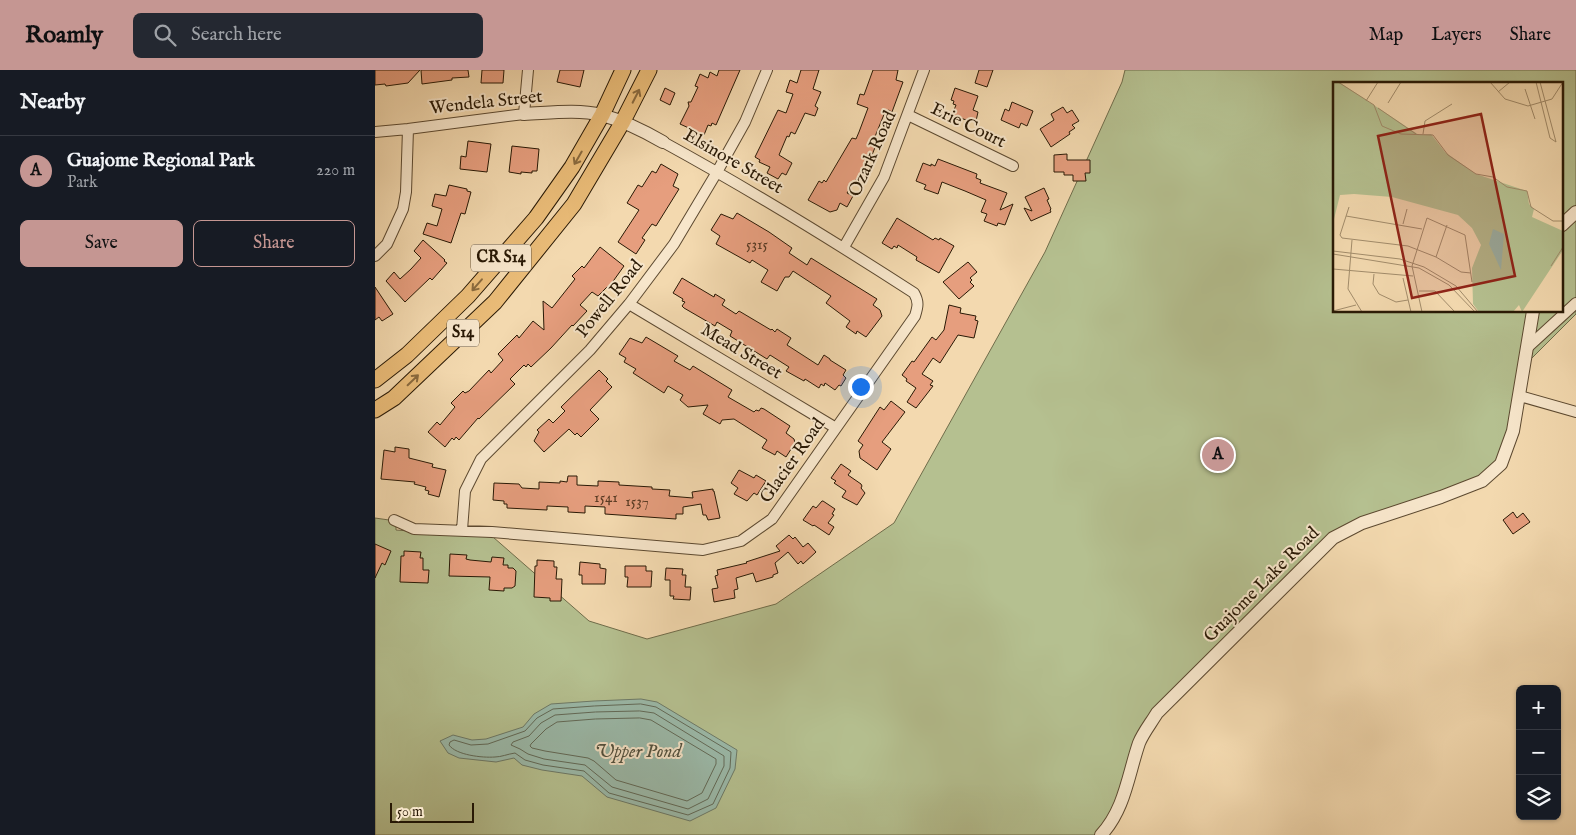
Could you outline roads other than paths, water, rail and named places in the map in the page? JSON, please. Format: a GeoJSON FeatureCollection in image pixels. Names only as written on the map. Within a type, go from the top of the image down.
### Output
{"type":"FeatureCollection","features":[{"type":"Feature","properties":{"kind":"main road","name":"CR S14"},"geometry":{"type":"LineString","coordinates":[[375,380],[407,355],[468,296],[536,218],[572,167],[602,115],[623,70]]}},
{"type":"Feature","properties":{"kind":"main road","name":"S14"},"geometry":{"type":"LineString","coordinates":[[375,410],[394,398],[495,302],[574,204],[623,123],[649,70]]}},
{"type":"Feature","properties":{"kind":"street"},"geometry":{"type":"LineString","coordinates":[[524,114],[527,70]]}},
{"type":"Feature","properties":{"kind":"street","name":"Powell Road"},"geometry":{"type":"LineString","coordinates":[[462,530],[465,491],[481,459],[590,350],[629,304],[674,244],[745,122],[767,70]]}},
{"type":"Feature","properties":{"kind":"street","name":"Ozark Road"},"geometry":{"type":"LineString","coordinates":[[844,248],[884,177],[924,70]]}},
{"type":"Feature","properties":{"kind":"street","name":"Wendela Street"},"geometry":{"type":"LineString","coordinates":[[375,132],[524,114],[573,112],[602,115]]}},
{"type":"Feature","properties":{"kind":"street","name":"Elsinore Street"},"geometry":{"type":"LineString","coordinates":[[602,115],[643,131],[717,172],[844,248]]}},
{"type":"Feature","properties":{"kind":"street","name":"Erie Court"},"geometry":{"type":"LineString","coordinates":[[908,115],[1013,166]]}},
{"type":"Feature","properties":{"kind":"street"},"geometry":{"type":"LineString","coordinates":[[375,256],[387,244],[403,209],[408,129]]}},
{"type":"Feature","properties":{"kind":"street"},"geometry":{"type":"LineString","coordinates":[[1563,224],[1576,212]]}},
{"type":"Feature","properties":{"kind":"street","name":"Glacier Road"},"geometry":{"type":"LineString","coordinates":[[394,520],[414,529],[462,530],[703,550],[741,541],[772,519],[915,316],[919,305],[914,293],[844,248]]}},
{"type":"Feature","properties":{"kind":"street"},"geometry":{"type":"LineString","coordinates":[[1528,347],[1576,303]]}},
{"type":"Feature","properties":{"kind":"street","name":"Mead Street"},"geometry":{"type":"LineString","coordinates":[[629,304],[836,428]]}},
{"type":"Feature","properties":{"kind":"street","name":"Guajome Lake Road"},"geometry":{"type":"LineString","coordinates":[[1101,835],[1109,827],[1121,803],[1140,741],[1157,714],[1333,538],[1362,523],[1441,497],[1482,481],[1501,464],[1513,431],[1533,312]]}},
{"type":"Feature","properties":{"kind":"street"},"geometry":{"type":"LineString","coordinates":[[1520,396],[1576,412]]}},
{"type":"Feature","properties":{"kind":"water","name":"Upper Pond"},"geometry":{"type":"Polygon","coordinates":[[[641,699],[657,702],[737,750],[735,769],[716,808],[690,821],[607,797],[582,776],[522,765],[514,758],[496,762],[459,758],[448,753],[440,741],[453,735],[472,740],[486,739],[523,727],[534,714],[551,704],[641,699]]]}},
{"type":"Feature","properties":{"kind":"place","name":"Guajome Regional Park"},"geometry":{"type":"Point","coordinates":[1218,455]}}]}
